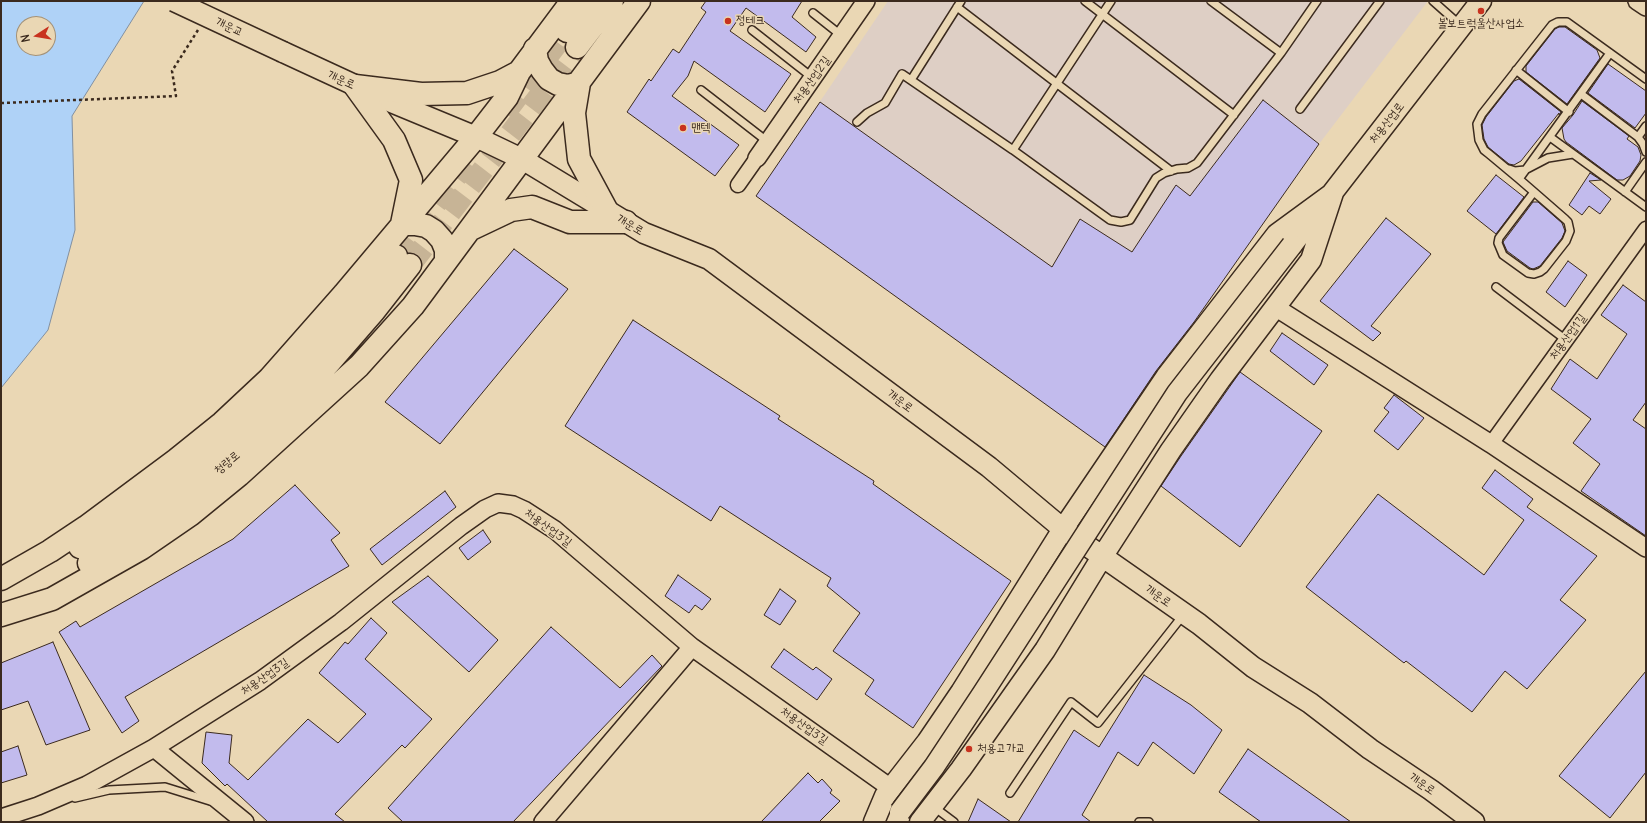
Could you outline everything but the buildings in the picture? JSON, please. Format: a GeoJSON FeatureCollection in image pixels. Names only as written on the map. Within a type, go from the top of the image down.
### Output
{"type":"FeatureCollection","features":[{"type":"Feature","properties":{"kind":"highway"},"geometry":{"type":"LineString","coordinates":[[1,579],[50,551],[86,527],[176,460],[222,423],[269,379],[344,294],[476,136],[507,97],[519,72],[572,1]]}},
{"type":"Feature","properties":{"kind":"highway"},"geometry":{"type":"LineString","coordinates":[[591,1],[570,42],[612,1]]}},
{"type":"Feature","properties":{"kind":"highway"},"geometry":{"type":"LineString","coordinates":[[1,615],[59,595],[142,548],[196,510],[239,476],[359,366],[413,306],[639,1]]}},
{"type":"Feature","properties":{"kind":"highway"},"geometry":{"type":"LineString","coordinates":[[535,49],[537,61],[549,79],[558,84],[568,86],[579,83]]}},
{"type":"Feature","properties":{"kind":"highway"},"geometry":{"type":"LineString","coordinates":[[355,86],[421,94],[467,92],[500,82],[519,72]]}},
{"type":"Feature","properties":{"kind":"highway"},"geometry":{"type":"LineString","coordinates":[[579,83],[574,113],[579,160],[607,211]]}},
{"type":"Feature","properties":{"kind":"highway"},"geometry":{"type":"LineString","coordinates":[[355,86],[394,140],[411,180],[402,224]]}},
{"type":"Feature","properties":{"kind":"highway"},"geometry":{"type":"LineString","coordinates":[[468,230],[511,210],[532,207],[570,222],[626,222]]}},
{"type":"Feature","properties":{"kind":"highway"},"geometry":{"type":"LineString","coordinates":[[402,224],[426,226],[434,231],[442,240],[446,250],[446,260]]}},
{"type":"Feature","properties":{"kind":"highway","name":"청량로"},"geometry":{"type":"LineString","coordinates":[[1,589],[58,561],[107,530],[204,460],[307,362],[403,260],[374,311],[328,364],[282,413],[243,450],[187,495],[122,542],[55,583],[1,609]]}},
{"type":"Feature","properties":{"kind":"main road","name":"개운교"},"geometry":{"type":"LineString","coordinates":[[174,1],[283,52]]}},
{"type":"Feature","properties":{"kind":"main road","name":"처용산업로"},"geometry":{"type":"LineString","coordinates":[[895,817],[934,767],[1177,393],[1481,1]]}},
{"type":"Feature","properties":{"kind":"main road","name":"개운로"},"geometry":{"type":"LineString","coordinates":[[283,52],[355,86],[476,136],[522,159],[644,233],[709,259],[989,467],[1063,529],[1184,614],[1253,667],[1310,703],[1370,749],[1431,790],[1474,822]]}},
{"type":"Feature","properties":{"kind":"main road"},"geometry":{"type":"LineString","coordinates":[[920,822],[961,769],[1045,650],[1102,556],[1171,450],[1215,386],[1311,260],[1333,193]]}},
{"type":"Feature","properties":{"kind":"main road"},"geometry":{"type":"LineString","coordinates":[[874,822],[885,796],[892,789],[927,742],[961,692],[1063,529],[1166,377],[1277,234],[1333,193]]}},
{"type":"Feature","properties":{"kind":"street","name":"처용산업2길"},"geometry":{"type":"LineString","coordinates":[[757,158],[866,1]]}},
{"type":"Feature","properties":{"kind":"street"},"geometry":{"type":"LineString","coordinates":[[1637,1],[1646,7]]}},
{"type":"Feature","properties":{"kind":"street"},"geometry":{"type":"LineString","coordinates":[[738,185],[757,158]]}},
{"type":"Feature","properties":{"kind":"street","name":"처용산업1길"},"geometry":{"type":"LineString","coordinates":[[1491,444],[1646,229]]}},
{"type":"Feature","properties":{"kind":"street"},"geometry":{"type":"LineString","coordinates":[[1275,307],[1491,444],[1646,548]]}},
{"type":"Feature","properties":{"kind":"street","name":"처용산업3길"},"geometry":{"type":"LineString","coordinates":[[1,818],[38,806],[87,785],[154,748],[260,681],[341,622],[461,526],[485,509],[498,503],[513,504],[555,530],[692,647],[892,789]]}},
{"type":"Feature","properties":{"kind":"street"},"geometry":{"type":"LineString","coordinates":[[543,822],[692,647]]}},
{"type":"Feature","properties":{"kind":"street"},"geometry":{"type":"LineString","coordinates":[[154,748],[245,822]]}},
{"type":"Feature","properties":{"kind":"lane"},"geometry":{"type":"LineString","coordinates":[[1085,1],[1234,115]]}},
{"type":"Feature","properties":{"kind":"lane"},"geometry":{"type":"LineString","coordinates":[[1013,150],[1111,1]]}},
{"type":"Feature","properties":{"kind":"lane"},"geometry":{"type":"LineString","coordinates":[[1211,1],[1282,53]]}},
{"type":"Feature","properties":{"kind":"lane"},"geometry":{"type":"LineString","coordinates":[[857,122],[867,113],[885,103],[902,74],[1013,150],[1110,220],[1121,222],[1130,220],[1156,178],[1171,171],[1188,168],[1197,163],[1282,53],[1318,1]]}},
{"type":"Feature","properties":{"kind":"lane"},"geometry":{"type":"LineString","coordinates":[[1300,109],[1380,1]]}},
{"type":"Feature","properties":{"kind":"lane"},"geometry":{"type":"LineString","coordinates":[[1433,1],[1462,26]]}},
{"type":"Feature","properties":{"kind":"lane"},"geometry":{"type":"LineString","coordinates":[[911,80],[959,4],[1057,83],[1171,171]]}},
{"type":"Feature","properties":{"kind":"lane"},"geometry":{"type":"LineString","coordinates":[[813,13],[842,36]]}},
{"type":"Feature","properties":{"kind":"lane"},"geometry":{"type":"LineString","coordinates":[[1534,192],[1499,238],[1498,243],[1503,255],[1528,273],[1534,274],[1544,269],[1566,241],[1570,231],[1568,222],[1565,219],[1534,192],[1519,179],[1484,150],[1477,134],[1477,124],[1482,114],[1552,25],[1561,21],[1567,22],[1646,79]]}},
{"type":"Feature","properties":{"kind":"lane"},"geometry":{"type":"LineString","coordinates":[[752,30],[813,78]]}},
{"type":"Feature","properties":{"kind":"lane"},"geometry":{"type":"LineString","coordinates":[[1519,179],[1569,112],[1610,53]]}},
{"type":"Feature","properties":{"kind":"lane"},"geometry":{"type":"LineString","coordinates":[[1516,70],[1569,112]]}},
{"type":"Feature","properties":{"kind":"lane"},"geometry":{"type":"LineString","coordinates":[[701,90],[768,142]]}},
{"type":"Feature","properties":{"kind":"lane"},"geometry":{"type":"LineString","coordinates":[[1581,94],[1638,137],[1646,152]]}},
{"type":"Feature","properties":{"kind":"lane"},"geometry":{"type":"LineString","coordinates":[[1638,137],[1646,126]]}},
{"type":"Feature","properties":{"kind":"lane"},"geometry":{"type":"LineString","coordinates":[[1550,137],[1646,207]]}},
{"type":"Feature","properties":{"kind":"lane"},"geometry":{"type":"LineString","coordinates":[[1504,167],[1515,171],[1525,170],[1548,158],[1573,154]]}},
{"type":"Feature","properties":{"kind":"lane"},"geometry":{"type":"LineString","coordinates":[[1625,192],[1646,162]]}},
{"type":"Feature","properties":{"kind":"lane"},"geometry":{"type":"LineString","coordinates":[[1496,287],[1566,340]]}},
{"type":"Feature","properties":{"kind":"lane"},"geometry":{"type":"LineString","coordinates":[[1010,793],[1071,702],[1098,723],[1184,614]]}},
{"type":"Feature","properties":{"kind":"lane"},"geometry":{"type":"LineString","coordinates":[[38,806],[109,790],[165,788],[225,805]]}},
{"type":"Feature","properties":{"kind":"lane"},"geometry":{"type":"LineString","coordinates":[[932,806],[954,822]]}},
{"type":"Feature","properties":{"kind":"lane"},"geometry":{"type":"LineString","coordinates":[[1139,822],[1149,822]]}},
{"type":"Feature","properties":{"kind":"path"},"geometry":{"type":"LineString","coordinates":[[1,103],[157,98],[176,96],[172,71],[201,26]]}},
{"type":"Feature","properties":{"kind":"shaded area"},"geometry":{"type":"Polygon","coordinates":[[[888,1],[1428,1],[1319,144],[1106,448],[756,196],[888,1]]]}},
{"type":"Feature","properties":{"kind":"water"},"geometry":{"type":"Polygon","coordinates":[[[1,1],[144,1],[72,116],[75,230],[48,330],[1,388],[1,1]]]}},
{"type":"Feature","properties":{"kind":"tunnel"},"geometry":{"type":"LineString","coordinates":[[505,113],[562,37]]}},
{"type":"Feature","properties":{"kind":"tunnel"},"geometry":{"type":"LineString","coordinates":[[410,265],[577,47]]}},
{"type":"Feature","properties":{"kind":"tunnel"},"geometry":{"type":"LineString","coordinates":[[396,256],[467,162]]}},
{"type":"Feature","properties":{"kind":"place","name":"볼보트럭울산사업소"},"geometry":{"type":"Point","coordinates":[1481,11]}},
{"type":"Feature","properties":{"kind":"place","name":"정테크"},"geometry":{"type":"Point","coordinates":[728,21]}},
{"type":"Feature","properties":{"kind":"place","name":"맨텍"},"geometry":{"type":"Point","coordinates":[683,128]}},
{"type":"Feature","properties":{"kind":"place","name":"처용고가교"},"geometry":{"type":"Point","coordinates":[969,749]}}]}
